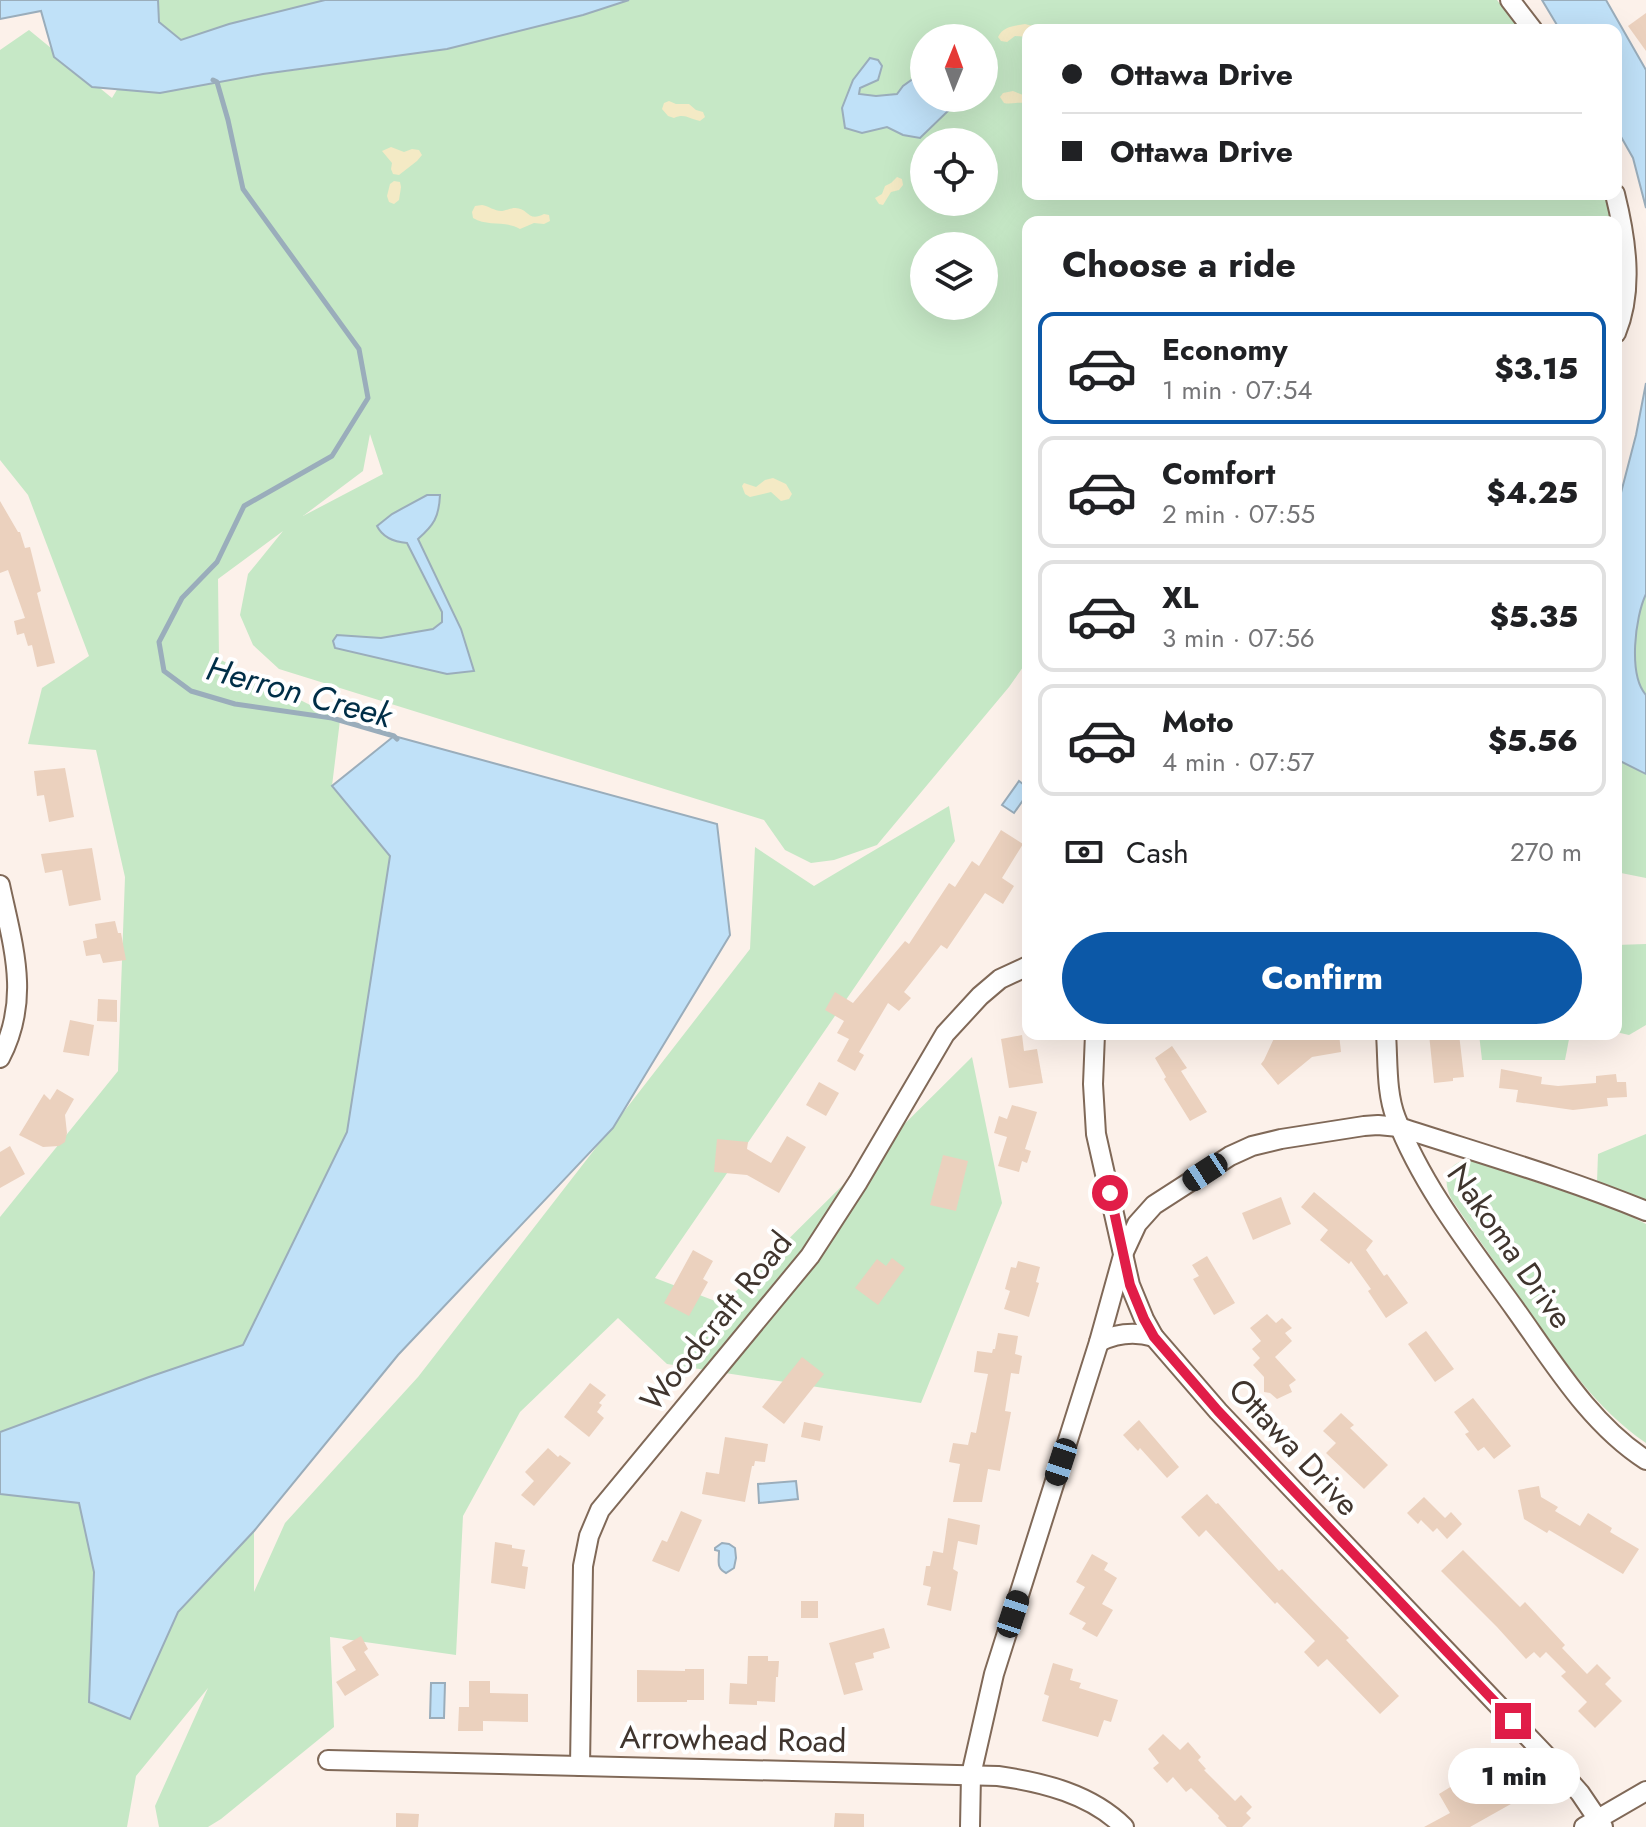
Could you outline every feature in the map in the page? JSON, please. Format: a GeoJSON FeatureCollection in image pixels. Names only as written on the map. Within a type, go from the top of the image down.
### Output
{"type":"FeatureCollection","features":[{"type":"Feature","properties":{"kind":"street"},"geometry":{"type":"LineString","coordinates":[[1510,0],[1528,24]]}},
{"type":"Feature","properties":{"kind":"street"},"geometry":{"type":"LineString","coordinates":[[1622,229],[1627,278],[1622,316]]}},
{"type":"Feature","properties":{"kind":"street"},"geometry":{"type":"LineString","coordinates":[[0,885],[16,960],[18,996],[11,1032],[0,1058]]}},
{"type":"Feature","properties":{"kind":"street","name":"Woodcraft Road"},"geometry":{"type":"LineString","coordinates":[[580,1766],[583,1566],[589,1536],[600,1510],[810,1256],[858,1182],[945,1034],[1000,979],[1022,969]]}},
{"type":"Feature","properties":{"kind":"street","name":"Ottawa Drive"},"geometry":{"type":"LineString","coordinates":[[1095,1040],[1096,1134],[1136,1301],[1154,1337],[1218,1411],[1555,1765],[1580,1793],[1595,1824]]}},
{"type":"Feature","properties":{"kind":"street","name":"Nakoma Drive"},"geometry":{"type":"LineString","coordinates":[[1386,1040],[1391,1103],[1399,1127],[1440,1202],[1562,1374],[1611,1432],[1646,1460]]}},
{"type":"Feature","properties":{"kind":"street"},"geometry":{"type":"LineString","coordinates":[[970,1827],[971,1775],[994,1674],[1099,1342],[1124,1252],[1137,1224],[1154,1205],[1241,1150],[1267,1142],[1378,1125],[1399,1127],[1548,1175],[1646,1211]]}},
{"type":"Feature","properties":{"kind":"street"},"geometry":{"type":"LineString","coordinates":[[1099,1342],[1126,1334],[1154,1337]]}},
{"type":"Feature","properties":{"kind":"street","name":"Arrowhead Road"},"geometry":{"type":"LineString","coordinates":[[328,1760],[971,1775],[1022,1779],[1054,1787],[1098,1807],[1115,1817],[1124,1827]]}},
{"type":"Feature","properties":{"kind":"street"},"geometry":{"type":"LineString","coordinates":[[1595,1824],[1646,1791]]}},
{"type":"Feature","properties":{"kind":"green space"},"geometry":{"type":"Polygon","coordinates":[[[103,0],[412,0],[282,72],[447,49],[583,15],[629,0],[1497,0],[1515,24],[1022,24],[1022,200],[1606,200],[1610,216],[1022,216],[1022,669],[877,845],[834,860],[811,863],[785,850],[764,820],[279,669],[253,645],[240,615],[248,574],[283,531],[218,579],[219,659],[340,720],[332,786],[390,856],[347,1132],[243,1346],[0,1432],[0,1217],[118,1071],[125,877],[96,750],[28,744],[42,688],[89,656],[28,495],[0,460],[0,50],[29,30],[112,98],[151,33],[103,0]],[[370,434],[363,471],[303,516],[383,474],[370,434]]]}},
{"type":"Feature","properties":{"kind":"green space"},"geometry":{"type":"Polygon","coordinates":[[[1646,594],[1646,695],[1637,674],[1635,646],[1646,594]]]}},
{"type":"Feature","properties":{"kind":"green space"},"geometry":{"type":"Polygon","coordinates":[[[1622,762],[1646,774],[1646,878],[1622,873],[1622,762]]]}},
{"type":"Feature","properties":{"kind":"green space"},"geometry":{"type":"Polygon","coordinates":[[[949,806],[955,841],[655,1278],[723,1304],[972,1057],[1002,1203],[921,1403],[667,1364],[618,1318],[520,1412],[463,1516],[456,1655],[330,1637],[334,1727],[208,1827],[159,1827],[155,1806],[208,1688],[136,1776],[127,1827],[0,1827],[0,1494],[79,1503],[94,1572],[89,1702],[130,1718],[178,1612],[254,1531],[254,1592],[285,1523],[418,1377],[750,949],[755,847],[814,886],[949,806]]]}},
{"type":"Feature","properties":{"kind":"green space"},"geometry":{"type":"Polygon","coordinates":[[[1646,944],[1646,1025],[1629,1035],[1622,1033],[1622,945],[1646,944]]]}},
{"type":"Feature","properties":{"kind":"green space"},"geometry":{"type":"Polygon","coordinates":[[[1480,1040],[1569,1040],[1565,1060],[1482,1060],[1480,1040]]]}},
{"type":"Feature","properties":{"kind":"green space"},"geometry":{"type":"Polygon","coordinates":[[[1646,1134],[1646,1207],[1597,1182],[1598,1154],[1646,1134]]]}},
{"type":"Feature","properties":{"kind":"green space"},"geometry":{"type":"Polygon","coordinates":[[[1468,1159],[1616,1209],[1646,1224],[1646,1443],[1611,1415],[1582,1382],[1452,1200],[1447,1187],[1450,1169],[1468,1159]]]}},
{"type":"Feature","properties":{"kind":"sand"},"geometry":{"type":"Polygon","coordinates":[[[1022,24],[1022,37],[1001,41],[998,37],[1006,29],[1022,24]]]}},
{"type":"Feature","properties":{"kind":"sand"},"geometry":{"type":"Polygon","coordinates":[[[1013,91],[1022,95],[1022,103],[1004,103],[1000,97],[1013,91]]]}},
{"type":"Feature","properties":{"kind":"sand"},"geometry":{"type":"Polygon","coordinates":[[[664,103],[689,104],[703,112],[705,117],[700,121],[684,116],[668,116],[662,109],[664,103]]]}},
{"type":"Feature","properties":{"kind":"sand"},"geometry":{"type":"Polygon","coordinates":[[[391,147],[404,152],[419,150],[422,155],[399,175],[393,174],[392,163],[382,151],[391,147]]]}},
{"type":"Feature","properties":{"kind":"sand"},"geometry":{"type":"Polygon","coordinates":[[[897,177],[902,179],[903,185],[891,192],[883,205],[879,204],[875,198],[897,177]]]}},
{"type":"Feature","properties":{"kind":"sand"},"geometry":{"type":"Polygon","coordinates":[[[394,181],[400,182],[401,187],[399,200],[394,204],[389,202],[387,196],[394,181]]]}},
{"type":"Feature","properties":{"kind":"sand"},"geometry":{"type":"Polygon","coordinates":[[[475,206],[501,211],[519,208],[534,217],[549,215],[550,221],[520,229],[485,222],[473,218],[475,206]]]}},
{"type":"Feature","properties":{"kind":"sand"},"geometry":{"type":"Polygon","coordinates":[[[773,478],[786,484],[792,494],[789,499],[781,501],[771,492],[750,497],[745,494],[744,483],[756,487],[773,478]]]}},
{"type":"Feature","properties":{"kind":"water"},"geometry":{"type":"Polygon","coordinates":[[[0,0],[158,0],[159,22],[181,40],[229,24],[325,0],[629,0],[583,15],[447,49],[263,74],[160,93],[92,87],[54,57],[41,11],[0,19],[0,0]]]}},
{"type":"Feature","properties":{"kind":"water"},"geometry":{"type":"Polygon","coordinates":[[[1542,0],[1606,0],[1620,24],[1556,24],[1542,0]]]}},
{"type":"Feature","properties":{"kind":"water"},"geometry":{"type":"Polygon","coordinates":[[[1622,28],[1646,70],[1646,208],[1633,158],[1622,139],[1622,28]]]}},
{"type":"Feature","properties":{"kind":"water"},"geometry":{"type":"Polygon","coordinates":[[[870,58],[878,60],[882,66],[878,80],[860,88],[859,94],[897,94],[910,81],[910,112],[947,112],[930,128],[910,128],[910,136],[887,127],[862,133],[845,128],[842,108],[853,80],[870,58]]]}},
{"type":"Feature","properties":{"kind":"water"},"geometry":{"type":"Polygon","coordinates":[[[1646,383],[1646,594],[1639,617],[1635,660],[1640,686],[1646,695],[1646,774],[1622,762],[1622,489],[1646,383]]]}},
{"type":"Feature","properties":{"kind":"water"},"geometry":{"type":"Polygon","coordinates":[[[427,495],[440,495],[437,515],[418,539],[461,629],[474,671],[447,674],[335,648],[333,641],[337,635],[381,638],[433,629],[442,622],[442,612],[407,543],[390,539],[377,526],[427,495]]]}},
{"type":"Feature","properties":{"kind":"water"},"geometry":{"type":"Polygon","coordinates":[[[394,736],[717,824],[730,935],[613,1128],[398,1355],[254,1531],[178,1612],[130,1719],[89,1702],[94,1572],[79,1503],[0,1494],[0,1432],[243,1345],[347,1132],[390,856],[332,786],[394,736]]]}},
{"type":"Feature","properties":{"kind":"water"},"geometry":{"type":"Polygon","coordinates":[[[1019,781],[1022,783],[1022,802],[1014,813],[1002,805],[1019,781]]]}},
{"type":"Feature","properties":{"kind":"water"},"geometry":{"type":"Polygon","coordinates":[[[796,1481],[798,1499],[759,1503],[758,1484],[796,1481]]]}},
{"type":"Feature","properties":{"kind":"water"},"geometry":{"type":"Polygon","coordinates":[[[722,1543],[735,1548],[734,1568],[726,1573],[719,1566],[719,1551],[715,1550],[722,1543]]]}},
{"type":"Feature","properties":{"kind":"water"},"geometry":{"type":"Polygon","coordinates":[[[431,1683],[445,1683],[444,1718],[430,1718],[431,1683]]]}},
{"type":"Feature","properties":{"kind":"building"},"geometry":{"type":"Polygon","coordinates":[[[1646,13],[1646,51],[1628,26],[1646,13]]]}},
{"type":"Feature","properties":{"kind":"building"},"geometry":{"type":"Polygon","coordinates":[[[0,501],[20,532],[25,548],[30,547],[41,591],[37,593],[55,663],[37,667],[32,645],[28,646],[24,633],[17,635],[14,621],[25,618],[8,570],[0,573],[0,501]]]}},
{"type":"Feature","properties":{"kind":"building"},"geometry":{"type":"Polygon","coordinates":[[[65,768],[74,817],[49,822],[44,795],[37,796],[34,771],[65,768]]]}},
{"type":"Feature","properties":{"kind":"building"},"geometry":{"type":"Polygon","coordinates":[[[1001,830],[1022,843],[1002,878],[1014,886],[1003,904],[985,893],[947,949],[941,945],[904,992],[911,998],[899,1011],[888,1003],[859,1052],[864,1055],[855,1071],[837,1061],[849,1039],[837,1033],[844,1021],[825,1010],[835,992],[853,1003],[905,941],[909,944],[949,883],[955,887],[972,861],[979,866],[1001,830]]]}},
{"type":"Feature","properties":{"kind":"building"},"geometry":{"type":"Polygon","coordinates":[[[92,848],[101,900],[69,906],[62,870],[45,873],[41,854],[92,848]]]}},
{"type":"Feature","properties":{"kind":"building"},"geometry":{"type":"Polygon","coordinates":[[[115,921],[118,933],[121,933],[126,960],[103,963],[100,954],[86,956],[83,941],[97,938],[95,924],[115,921]]]}},
{"type":"Feature","properties":{"kind":"building"},"geometry":{"type":"Polygon","coordinates":[[[98,999],[117,1000],[117,1022],[97,1021],[98,999]]]}},
{"type":"Feature","properties":{"kind":"building"},"geometry":{"type":"Polygon","coordinates":[[[70,1020],[94,1025],[89,1056],[63,1052],[70,1020]]]}},
{"type":"Feature","properties":{"kind":"building"},"geometry":{"type":"Polygon","coordinates":[[[1022,1035],[1024,1051],[1037,1049],[1043,1083],[1009,1088],[1001,1039],[1022,1035]]]}},
{"type":"Feature","properties":{"kind":"building"},"geometry":{"type":"Polygon","coordinates":[[[1273,1040],[1340,1040],[1341,1052],[1312,1057],[1278,1085],[1261,1064],[1273,1040]]]}},
{"type":"Feature","properties":{"kind":"building"},"geometry":{"type":"Polygon","coordinates":[[[1430,1040],[1460,1040],[1464,1077],[1434,1083],[1430,1040]]]}},
{"type":"Feature","properties":{"kind":"building"},"geometry":{"type":"Polygon","coordinates":[[[1172,1046],[1187,1068],[1181,1071],[1207,1112],[1190,1121],[1155,1058],[1172,1046]]]}},
{"type":"Feature","properties":{"kind":"building"},"geometry":{"type":"Polygon","coordinates":[[[1501,1069],[1542,1077],[1541,1084],[1558,1086],[1596,1083],[1596,1076],[1616,1074],[1617,1082],[1626,1082],[1627,1097],[1607,1098],[1608,1106],[1573,1110],[1516,1102],[1518,1090],[1499,1088],[1501,1069]]]}},
{"type":"Feature","properties":{"kind":"building"},"geometry":{"type":"Polygon","coordinates":[[[819,1082],[839,1093],[826,1116],[806,1105],[819,1082]]]}},
{"type":"Feature","properties":{"kind":"building"},"geometry":{"type":"Polygon","coordinates":[[[57,1089],[74,1099],[65,1115],[65,1142],[59,1146],[43,1147],[19,1135],[44,1094],[50,1100],[57,1089]]]}},
{"type":"Feature","properties":{"kind":"building"},"geometry":{"type":"Polygon","coordinates":[[[1012,1105],[1037,1112],[1025,1149],[1031,1151],[1027,1163],[1022,1161],[1019,1172],[998,1166],[1007,1137],[994,1133],[999,1116],[1007,1119],[1012,1105]]]}},
{"type":"Feature","properties":{"kind":"building"},"geometry":{"type":"Polygon","coordinates":[[[787,1136],[806,1147],[779,1193],[747,1175],[714,1172],[717,1139],[748,1142],[747,1149],[771,1163],[787,1136]]]}},
{"type":"Feature","properties":{"kind":"building"},"geometry":{"type":"Polygon","coordinates":[[[10,1146],[25,1174],[0,1188],[0,1152],[10,1146]]]}},
{"type":"Feature","properties":{"kind":"building"},"geometry":{"type":"Polygon","coordinates":[[[943,1155],[968,1161],[956,1211],[930,1205],[943,1155]]]}},
{"type":"Feature","properties":{"kind":"building"},"geometry":{"type":"Polygon","coordinates":[[[1314,1192],[1373,1241],[1366,1250],[1408,1303],[1386,1318],[1351,1261],[1349,1264],[1320,1240],[1328,1230],[1301,1207],[1314,1192]]]}},
{"type":"Feature","properties":{"kind":"building"},"geometry":{"type":"Polygon","coordinates":[[[1281,1197],[1291,1224],[1253,1240],[1242,1213],[1281,1197]]]}},
{"type":"Feature","properties":{"kind":"building"},"geometry":{"type":"Polygon","coordinates":[[[693,1250],[713,1261],[703,1279],[708,1282],[689,1316],[664,1303],[693,1250]]]}},
{"type":"Feature","properties":{"kind":"building"},"geometry":{"type":"Polygon","coordinates":[[[1207,1256],[1235,1303],[1214,1315],[1193,1279],[1199,1276],[1192,1265],[1207,1256]]]}},
{"type":"Feature","properties":{"kind":"building"},"geometry":{"type":"Polygon","coordinates":[[[892,1258],[905,1268],[878,1305],[855,1288],[877,1259],[886,1266],[892,1258]]]}},
{"type":"Feature","properties":{"kind":"building"},"geometry":{"type":"Polygon","coordinates":[[[1018,1261],[1040,1267],[1036,1282],[1039,1283],[1029,1317],[1004,1309],[1010,1291],[1005,1289],[1011,1267],[1016,1268],[1018,1261]]]}},
{"type":"Feature","properties":{"kind":"building"},"geometry":{"type":"Polygon","coordinates":[[[1267,1314],[1276,1323],[1282,1318],[1292,1328],[1285,1333],[1292,1341],[1275,1357],[1296,1380],[1289,1385],[1292,1392],[1277,1399],[1264,1392],[1264,1377],[1253,1365],[1260,1358],[1252,1349],[1261,1341],[1250,1328],[1267,1314]]]}},
{"type":"Feature","properties":{"kind":"building"},"geometry":{"type":"Polygon","coordinates":[[[1426,1331],[1454,1369],[1435,1382],[1408,1344],[1426,1331]]]}},
{"type":"Feature","properties":{"kind":"building"},"geometry":{"type":"Polygon","coordinates":[[[998,1333],[1018,1336],[1015,1354],[1022,1356],[1019,1374],[1011,1373],[1005,1411],[1011,1412],[1000,1471],[988,1469],[982,1502],[953,1502],[960,1464],[949,1462],[953,1443],[968,1445],[971,1432],[976,1433],[988,1374],[974,1372],[977,1351],[992,1353],[998,1333]]]}},
{"type":"Feature","properties":{"kind":"building"},"geometry":{"type":"Polygon","coordinates":[[[802,1357],[824,1374],[784,1424],[762,1407],[802,1357]]]}},
{"type":"Feature","properties":{"kind":"building"},"geometry":{"type":"Polygon","coordinates":[[[590,1383],[606,1395],[599,1403],[602,1405],[597,1412],[604,1418],[589,1437],[564,1417],[590,1383]]]}},
{"type":"Feature","properties":{"kind":"building"},"geometry":{"type":"Polygon","coordinates":[[[1473,1398],[1511,1446],[1494,1459],[1484,1447],[1478,1451],[1454,1412],[1473,1398]]]}},
{"type":"Feature","properties":{"kind":"building"},"geometry":{"type":"Polygon","coordinates":[[[1341,1413],[1354,1425],[1350,1428],[1388,1465],[1364,1489],[1326,1453],[1336,1443],[1323,1431],[1341,1413]]]}},
{"type":"Feature","properties":{"kind":"building"},"geometry":{"type":"Polygon","coordinates":[[[1139,1420],[1179,1467],[1167,1478],[1140,1448],[1138,1451],[1123,1435],[1139,1420]]]}},
{"type":"Feature","properties":{"kind":"building"},"geometry":{"type":"Polygon","coordinates":[[[804,1422],[823,1426],[820,1441],[801,1437],[804,1422]]]}},
{"type":"Feature","properties":{"kind":"building"},"geometry":{"type":"Polygon","coordinates":[[[725,1437],[768,1444],[765,1462],[755,1461],[752,1466],[745,1502],[702,1494],[706,1472],[719,1474],[725,1437]]]}},
{"type":"Feature","properties":{"kind":"building"},"geometry":{"type":"Polygon","coordinates":[[[548,1448],[571,1463],[534,1506],[521,1495],[534,1481],[525,1472],[548,1448]]]}},
{"type":"Feature","properties":{"kind":"building"},"geometry":{"type":"Polygon","coordinates":[[[1539,1486],[1541,1497],[1558,1507],[1555,1511],[1580,1526],[1588,1513],[1612,1528],[1610,1532],[1639,1549],[1623,1574],[1549,1530],[1547,1533],[1524,1519],[1518,1490],[1539,1486]]]}},
{"type":"Feature","properties":{"kind":"building"},"geometry":{"type":"Polygon","coordinates":[[[1207,1494],[1279,1571],[1282,1569],[1349,1638],[1346,1640],[1399,1696],[1380,1714],[1327,1659],[1318,1667],[1304,1652],[1315,1641],[1277,1602],[1275,1604],[1206,1530],[1199,1537],[1181,1517],[1207,1494]]]}},
{"type":"Feature","properties":{"kind":"building"},"geometry":{"type":"Polygon","coordinates":[[[1424,1497],[1445,1518],[1451,1512],[1462,1524],[1447,1539],[1437,1528],[1433,1532],[1421,1520],[1418,1524],[1407,1513],[1424,1497]]]}},
{"type":"Feature","properties":{"kind":"building"},"geometry":{"type":"Polygon","coordinates":[[[681,1511],[702,1520],[679,1572],[652,1561],[662,1540],[667,1542],[681,1511]]]}},
{"type":"Feature","properties":{"kind":"building"},"geometry":{"type":"Polygon","coordinates":[[[948,1518],[980,1525],[977,1545],[958,1541],[953,1569],[958,1572],[951,1611],[927,1605],[931,1587],[923,1585],[926,1566],[930,1566],[933,1551],[943,1553],[948,1518]]]}},
{"type":"Feature","properties":{"kind":"building"},"geometry":{"type":"Polygon","coordinates":[[[495,1542],[525,1550],[522,1566],[528,1567],[525,1589],[491,1583],[495,1542]]]}},
{"type":"Feature","properties":{"kind":"building"},"geometry":{"type":"Polygon","coordinates":[[[1463,1550],[1520,1607],[1525,1602],[1587,1674],[1597,1664],[1611,1678],[1605,1684],[1622,1701],[1595,1728],[1578,1711],[1587,1702],[1561,1676],[1566,1672],[1546,1652],[1540,1658],[1534,1652],[1526,1659],[1441,1571],[1463,1550]]]}},
{"type":"Feature","properties":{"kind":"building"},"geometry":{"type":"Polygon","coordinates":[[[1092,1554],[1108,1563],[1104,1570],[1117,1578],[1102,1604],[1113,1610],[1097,1637],[1082,1629],[1086,1623],[1069,1614],[1085,1587],[1076,1582],[1092,1554]]]}},
{"type":"Feature","properties":{"kind":"building"},"geometry":{"type":"Polygon","coordinates":[[[801,1601],[818,1601],[818,1618],[801,1618],[801,1601]]]}},
{"type":"Feature","properties":{"kind":"building"},"geometry":{"type":"Polygon","coordinates":[[[884,1628],[890,1648],[873,1653],[874,1658],[855,1663],[863,1690],[844,1695],[829,1643],[884,1628]]]}},
{"type":"Feature","properties":{"kind":"building"},"geometry":{"type":"Polygon","coordinates":[[[361,1636],[368,1649],[364,1652],[379,1675],[345,1696],[336,1682],[356,1670],[342,1647],[361,1636]]]}},
{"type":"Feature","properties":{"kind":"building"},"geometry":{"type":"Polygon","coordinates":[[[748,1656],[768,1656],[768,1661],[779,1661],[775,1702],[729,1704],[730,1683],[747,1684],[748,1656]]]}},
{"type":"Feature","properties":{"kind":"building"},"geometry":{"type":"Polygon","coordinates":[[[1053,1663],[1073,1669],[1070,1680],[1081,1683],[1079,1688],[1118,1700],[1111,1722],[1104,1720],[1098,1737],[1042,1721],[1049,1696],[1044,1694],[1053,1663]]]}},
{"type":"Feature","properties":{"kind":"building"},"geometry":{"type":"Polygon","coordinates":[[[704,1669],[704,1700],[637,1702],[637,1670],[704,1669]]]}},
{"type":"Feature","properties":{"kind":"building"},"geometry":{"type":"Polygon","coordinates":[[[469,1681],[490,1681],[490,1693],[528,1694],[528,1722],[483,1721],[483,1731],[458,1731],[459,1707],[469,1707],[469,1681]]]}},
{"type":"Feature","properties":{"kind":"building"},"geometry":{"type":"Polygon","coordinates":[[[1163,1734],[1180,1750],[1188,1742],[1201,1757],[1198,1760],[1204,1770],[1235,1801],[1241,1795],[1252,1807],[1246,1813],[1251,1818],[1242,1827],[1227,1827],[1191,1788],[1186,1792],[1173,1777],[1167,1783],[1153,1768],[1159,1763],[1148,1749],[1163,1734]]]}},
{"type":"Feature","properties":{"kind":"building"},"geometry":{"type":"Polygon","coordinates":[[[1495,1776],[1504,1792],[1511,1788],[1518,1800],[1470,1827],[1424,1827],[1450,1813],[1439,1794],[1452,1786],[1458,1797],[1495,1776]]]}},
{"type":"Feature","properties":{"kind":"building"},"geometry":{"type":"Polygon","coordinates":[[[396,1813],[419,1814],[418,1827],[396,1827],[396,1813]]]}},
{"type":"Feature","properties":{"kind":"building"},"geometry":{"type":"Polygon","coordinates":[[[835,1813],[864,1814],[864,1827],[834,1827],[835,1813]]]}},
{"type":"Feature","properties":{"kind":"waterway","name":"Herron Creek"},"geometry":{"type":"LineString","coordinates":[[213,80],[217,82],[228,120],[243,189],[359,349],[368,398],[332,456],[244,506],[217,562],[182,598],[159,642],[164,671],[191,691],[235,704],[332,718],[397,739]]}},
{"type":"Feature","properties":{"kind":"route"},"geometry":{"type":"LineString","coordinates":[[1110,1193],[1130,1285],[1154,1337],[1218,1411],[1513,1721]]}}]}
